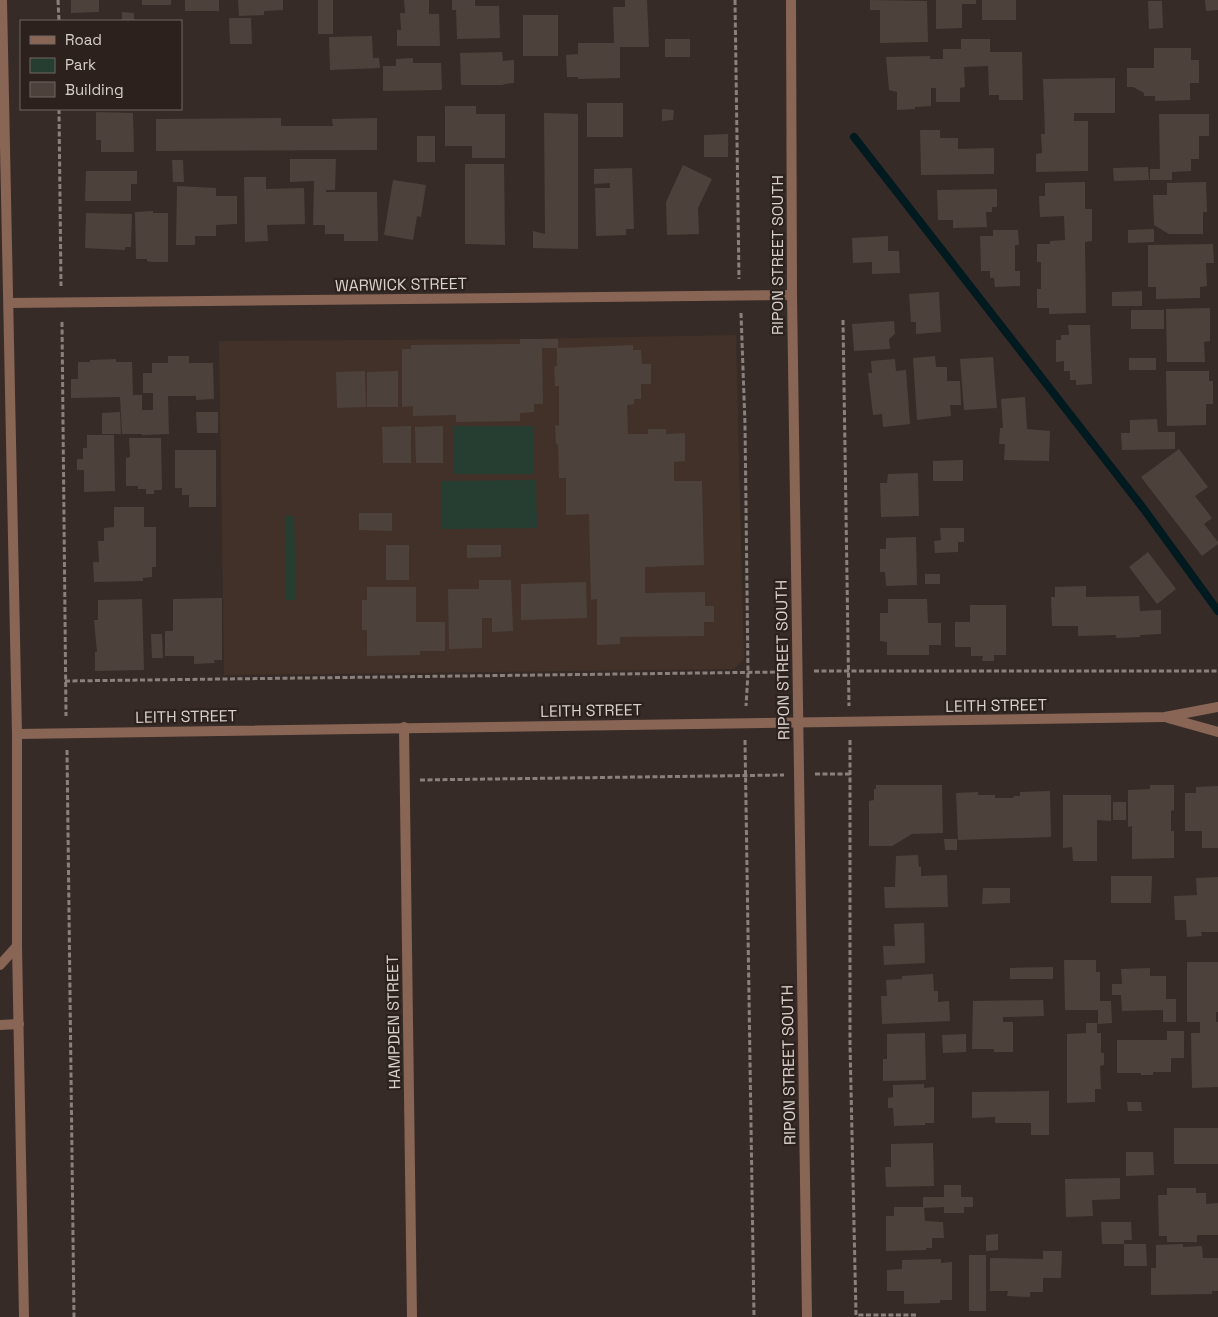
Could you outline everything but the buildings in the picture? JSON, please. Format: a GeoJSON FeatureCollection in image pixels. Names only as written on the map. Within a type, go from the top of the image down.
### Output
{"type":"FeatureCollection","features":[{"type":"Feature","properties":{"kind":"street"},"geometry":{"type":"LineString","coordinates":[[3,1],[17,734],[17,946],[24,1317]]}},
{"type":"Feature","properties":{"kind":"street","name":"RIPON STREET SOUTH"},"geometry":{"type":"LineString","coordinates":[[790,1],[798,774],[807,1317]]}},
{"type":"Feature","properties":{"kind":"street","name":"WARWICK STREET"},"geometry":{"type":"LineString","coordinates":[[9,303],[792,295]]}},
{"type":"Feature","properties":{"kind":"street","name":"LEITH STREET"},"geometry":{"type":"LineString","coordinates":[[17,734],[1165,717],[1218,707]]}},
{"type":"Feature","properties":{"kind":"street","name":"LEITH STREET"},"geometry":{"type":"LineString","coordinates":[[1165,717],[1218,732]]}},
{"type":"Feature","properties":{"kind":"street","name":"HAMPDEN STREET"},"geometry":{"type":"LineString","coordinates":[[404,727],[412,1317]]}},
{"type":"Feature","properties":{"kind":"street"},"geometry":{"type":"LineString","coordinates":[[0,965],[17,946]]}},
{"type":"Feature","properties":{"kind":"street"},"geometry":{"type":"LineString","coordinates":[[0,1025],[19,1024]]}},
{"type":"Feature","properties":{"kind":"path"},"geometry":{"type":"LineString","coordinates":[[58,0],[59,20]]}},
{"type":"Feature","properties":{"kind":"path"},"geometry":{"type":"LineString","coordinates":[[735,0],[738,257],[745,424],[748,673],[745,724],[754,1317]]}},
{"type":"Feature","properties":{"kind":"path"},"geometry":{"type":"LineString","coordinates":[[60,110],[61,291]]}},
{"type":"Feature","properties":{"kind":"path"},"geometry":{"type":"LineString","coordinates":[[843,320],[851,774],[850,1044],[856,1315],[918,1315]]}},
{"type":"Feature","properties":{"kind":"path"},"geometry":{"type":"LineString","coordinates":[[62,322],[74,1317]]}},
{"type":"Feature","properties":{"kind":"path"},"geometry":{"type":"LineString","coordinates":[[66,681],[797,671],[1218,670]]}},
{"type":"Feature","properties":{"kind":"path"},"geometry":{"type":"LineString","coordinates":[[404,780],[851,774]]}},
{"type":"Feature","properties":{"kind":"shaded area"},"geometry":{"type":"Polygon","coordinates":[[[736,335],[744,659],[734,669],[224,675],[219,341],[736,335]]]}},
{"type":"Feature","properties":{"kind":"green space"},"geometry":{"type":"Polygon","coordinates":[[[453,426],[534,426],[534,474],[453,474],[453,426]]]}},
{"type":"Feature","properties":{"kind":"green space"},"geometry":{"type":"Polygon","coordinates":[[[536,480],[537,528],[441,529],[441,481],[536,480]]]}},
{"type":"Feature","properties":{"kind":"green space"},"geometry":{"type":"Polygon","coordinates":[[[285,516],[294,516],[296,600],[286,600],[285,516]]]}},
{"type":"Feature","properties":{"kind":"waterway"},"geometry":{"type":"LineString","coordinates":[[854,137],[1143,508],[1218,611]]}}]}
